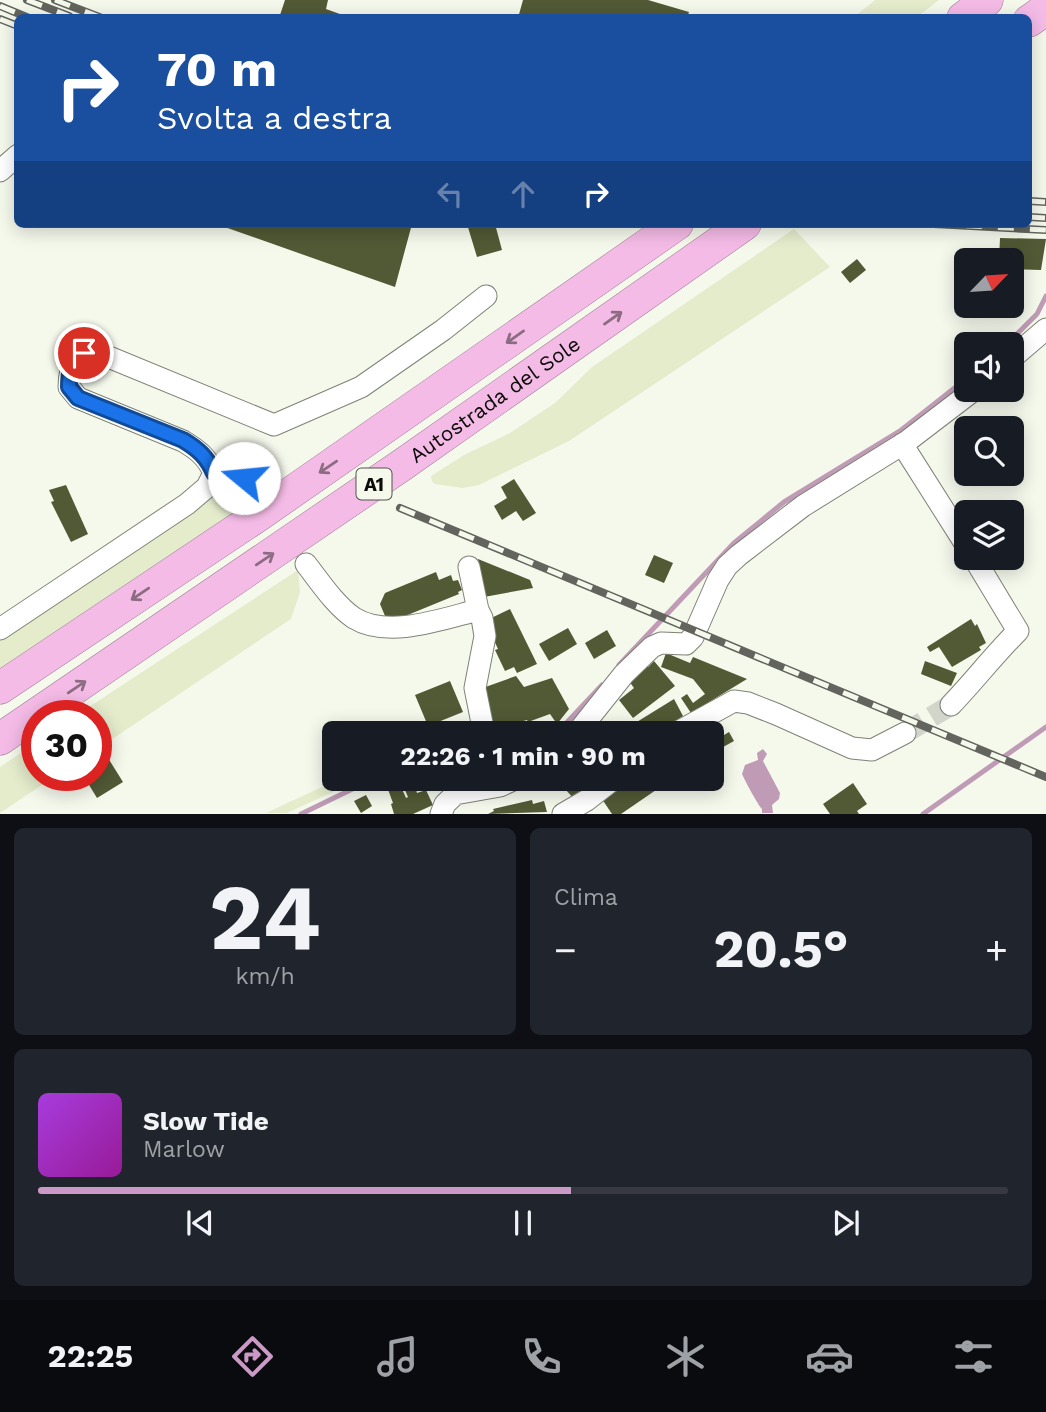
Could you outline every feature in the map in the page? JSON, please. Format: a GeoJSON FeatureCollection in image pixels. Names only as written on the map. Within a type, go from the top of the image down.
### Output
{"type":"FeatureCollection","features":[{"type":"Feature","properties":{"kind":"highway"},"geometry":{"type":"LineString","coordinates":[[968,14],[987,0]]}},
{"type":"Feature","properties":{"kind":"highway","name":"Autostrada del Sole"},"geometry":{"type":"LineString","coordinates":[[0,688],[291,493],[671,228]]}},
{"type":"Feature","properties":{"kind":"highway","name":"Autostrada del Sole"},"geometry":{"type":"LineString","coordinates":[[0,740],[480,411],[739,228]]}},
{"type":"Feature","properties":{"kind":"street"},"geometry":{"type":"LineString","coordinates":[[0,171],[14,159]]}},
{"type":"Feature","properties":{"kind":"street"},"geometry":{"type":"LineString","coordinates":[[214,473],[208,459],[183,440],[78,398],[69,387],[69,374],[74,361],[84,353],[99,353],[274,425],[361,387],[443,330],[486,296]]}},
{"type":"Feature","properties":{"kind":"street"},"geometry":{"type":"LineString","coordinates":[[1024,348],[1046,329]]}},
{"type":"Feature","properties":{"kind":"street"},"geometry":{"type":"LineString","coordinates":[[587,721],[624,674],[652,647],[661,643],[686,644],[693,637],[718,580],[727,566],[739,555],[803,506],[902,444],[958,402]]}},
{"type":"Feature","properties":{"kind":"street"},"geometry":{"type":"LineString","coordinates":[[902,444],[954,526]]}},
{"type":"Feature","properties":{"kind":"street"},"geometry":{"type":"LineString","coordinates":[[214,473],[244,478],[258,493]]}},
{"type":"Feature","properties":{"kind":"street"},"geometry":{"type":"LineString","coordinates":[[0,629],[187,504],[206,486],[214,473]]}},
{"type":"Feature","properties":{"kind":"street"},"geometry":{"type":"LineString","coordinates":[[306,564],[345,609],[369,624],[415,626],[478,610]]}},
{"type":"Feature","properties":{"kind":"street"},"geometry":{"type":"LineString","coordinates":[[469,567],[485,636],[475,688],[482,721]]}},
{"type":"Feature","properties":{"kind":"street"},"geometry":{"type":"LineString","coordinates":[[951,705],[1018,631],[981,570]]}},
{"type":"Feature","properties":{"kind":"street"},"geometry":{"type":"LineString","coordinates":[[698,721],[734,701],[748,703],[776,714],[852,748],[872,750],[905,733]]}},
{"type":"Feature","properties":{"kind":"street"},"geometry":{"type":"LineString","coordinates":[[441,814],[445,804],[459,791]]}},
{"type":"Feature","properties":{"kind":"street"},"geometry":{"type":"LineString","coordinates":[[563,814],[598,791]]}},
{"type":"Feature","properties":{"kind":"green space"},"geometry":{"type":"Polygon","coordinates":[[[875,0],[939,0],[921,14],[858,14],[875,0]]]}},
{"type":"Feature","properties":{"kind":"green space"},"geometry":{"type":"Polygon","coordinates":[[[794,229],[830,267],[569,441],[479,485],[462,488],[435,484],[432,481],[431,476],[464,455],[510,433],[555,403],[592,367],[794,229]]]}},
{"type":"Feature","properties":{"kind":"green space"},"geometry":{"type":"Polygon","coordinates":[[[238,490],[256,501],[0,677],[0,638],[215,491],[238,490]]]}},
{"type":"Feature","properties":{"kind":"green space"},"geometry":{"type":"Polygon","coordinates":[[[298,570],[300,592],[291,619],[112,739],[112,700],[99,700],[298,570]]]}},
{"type":"Feature","properties":{"kind":"green space"},"geometry":{"type":"Polygon","coordinates":[[[21,753],[21,791],[33,791],[0,813],[0,767],[21,753]]]}},
{"type":"Feature","properties":{"kind":"green space"},"geometry":{"type":"Polygon","coordinates":[[[322,787],[322,791],[335,791],[287,813],[266,813],[322,787]]]}},
{"type":"Feature","properties":{"kind":"shaded area"},"geometry":{"type":"Polygon","coordinates":[[[763,749],[767,754],[763,761],[780,793],[779,799],[772,805],[773,813],[762,813],[742,774],[745,765],[758,760],[757,753],[763,749]]]}},
{"type":"Feature","properties":{"kind":"building"},"geometry":{"type":"Polygon","coordinates":[[[285,0],[328,0],[326,9],[340,14],[280,14],[285,0]]]}},
{"type":"Feature","properties":{"kind":"building"},"geometry":{"type":"Polygon","coordinates":[[[523,0],[648,0],[689,12],[688,14],[519,14],[523,0]]]}},
{"type":"Feature","properties":{"kind":"building"},"geometry":{"type":"Polygon","coordinates":[[[227,228],[411,228],[395,287],[227,228]]]}},
{"type":"Feature","properties":{"kind":"building"},"geometry":{"type":"Polygon","coordinates":[[[468,228],[496,228],[502,250],[477,257],[468,228]]]}},
{"type":"Feature","properties":{"kind":"building"},"geometry":{"type":"Polygon","coordinates":[[[1000,238],[1046,239],[1041,270],[1024,269],[1024,248],[1000,248],[1000,238]]]}},
{"type":"Feature","properties":{"kind":"building"},"geometry":{"type":"Polygon","coordinates":[[[857,259],[866,270],[850,283],[841,272],[857,259]]]}},
{"type":"Feature","properties":{"kind":"building"},"geometry":{"type":"Polygon","coordinates":[[[514,479],[536,513],[523,521],[516,511],[502,520],[494,506],[507,498],[501,487],[514,479]]]}},
{"type":"Feature","properties":{"kind":"building"},"geometry":{"type":"Polygon","coordinates":[[[66,485],[88,534],[71,542],[51,502],[54,501],[49,490],[66,485]]]}},
{"type":"Feature","properties":{"kind":"building"},"geometry":{"type":"Polygon","coordinates":[[[654,555],[673,563],[664,583],[645,575],[654,555]]]}},
{"type":"Feature","properties":{"kind":"building"},"geometry":{"type":"Polygon","coordinates":[[[478,559],[530,580],[533,588],[484,597],[478,559]]]}},
{"type":"Feature","properties":{"kind":"building"},"geometry":{"type":"Polygon","coordinates":[[[436,572],[439,580],[451,575],[453,581],[458,580],[462,590],[459,594],[388,623],[380,604],[385,593],[436,572]]]}},
{"type":"Feature","properties":{"kind":"building"},"geometry":{"type":"Polygon","coordinates":[[[510,609],[537,664],[517,673],[514,667],[505,671],[485,621],[510,609]]]}},
{"type":"Feature","properties":{"kind":"building"},"geometry":{"type":"Polygon","coordinates":[[[971,619],[975,626],[977,624],[986,643],[979,647],[981,650],[952,667],[939,647],[930,652],[927,647],[971,619]]]}},
{"type":"Feature","properties":{"kind":"building"},"geometry":{"type":"Polygon","coordinates":[[[568,628],[577,644],[549,661],[539,644],[568,628]]]}},
{"type":"Feature","properties":{"kind":"building"},"geometry":{"type":"Polygon","coordinates":[[[607,630],[616,646],[594,659],[585,643],[607,630]]]}},
{"type":"Feature","properties":{"kind":"building"},"geometry":{"type":"Polygon","coordinates":[[[666,653],[690,663],[693,657],[747,679],[691,713],[681,698],[687,694],[693,703],[705,694],[693,679],[661,667],[666,653]]]}},
{"type":"Feature","properties":{"kind":"building"},"geometry":{"type":"Polygon","coordinates":[[[644,661],[648,667],[654,661],[675,686],[633,718],[619,700],[634,688],[626,677],[644,661]]]}},
{"type":"Feature","properties":{"kind":"building"},"geometry":{"type":"Polygon","coordinates":[[[925,661],[957,673],[951,686],[921,674],[925,661]]]}},
{"type":"Feature","properties":{"kind":"building"},"geometry":{"type":"Polygon","coordinates":[[[516,676],[524,687],[552,678],[569,709],[559,721],[555,721],[550,714],[531,721],[487,721],[477,690],[516,676]]]}},
{"type":"Feature","properties":{"kind":"building"},"geometry":{"type":"Polygon","coordinates":[[[450,681],[463,712],[440,721],[426,721],[415,695],[450,681]]]}},
{"type":"Feature","properties":{"kind":"building"},"geometry":{"type":"Polygon","coordinates":[[[674,699],[683,716],[675,721],[638,721],[674,699]]]}},
{"type":"Feature","properties":{"kind":"building"},"geometry":{"type":"Polygon","coordinates":[[[729,732],[734,741],[724,746],[724,735],[729,732]]]}},
{"type":"Feature","properties":{"kind":"building"},"geometry":{"type":"Polygon","coordinates":[[[112,764],[123,782],[112,789],[112,764]]]}},
{"type":"Feature","properties":{"kind":"building"},"geometry":{"type":"Polygon","coordinates":[[[853,783],[867,804],[857,811],[859,814],[830,814],[823,804],[853,783]]]}},
{"type":"Feature","properties":{"kind":"building"},"geometry":{"type":"Polygon","coordinates":[[[93,791],[108,791],[97,798],[93,791]]]}},
{"type":"Feature","properties":{"kind":"building"},"geometry":{"type":"Polygon","coordinates":[[[389,791],[403,791],[406,798],[405,791],[426,791],[433,805],[413,814],[394,814],[389,791]]]}},
{"type":"Feature","properties":{"kind":"building"},"geometry":{"type":"Polygon","coordinates":[[[567,791],[585,791],[575,800],[567,791]]]}},
{"type":"Feature","properties":{"kind":"building"},"geometry":{"type":"Polygon","coordinates":[[[608,791],[655,791],[621,814],[612,814],[600,796],[608,791]]]}},
{"type":"Feature","properties":{"kind":"building"},"geometry":{"type":"Polygon","coordinates":[[[366,795],[372,806],[361,813],[354,801],[366,795]]]}},
{"type":"Feature","properties":{"kind":"building"},"geometry":{"type":"Polygon","coordinates":[[[532,800],[533,804],[544,801],[547,812],[488,814],[494,811],[493,809],[532,800]]]}},
{"type":"Feature","properties":{"kind":"waterway"},"geometry":{"type":"LineString","coordinates":[[1019,332],[1037,314],[1046,296]]}},
{"type":"Feature","properties":{"kind":"waterway"},"geometry":{"type":"LineString","coordinates":[[619,665],[734,543],[784,502],[900,431],[954,388]]}},
{"type":"Feature","properties":{"kind":"waterway"},"geometry":{"type":"LineString","coordinates":[[568,721],[602,685]]}},
{"type":"Feature","properties":{"kind":"waterway"},"geometry":{"type":"LineString","coordinates":[[923,814],[1046,727]]}},
{"type":"Feature","properties":{"kind":"waterway"},"geometry":{"type":"LineString","coordinates":[[301,814],[348,791]]}},
{"type":"Feature","properties":{"kind":"tunnel"},"geometry":{"type":"LineString","coordinates":[[905,733],[951,705]]}},
{"type":"Feature","properties":{"kind":"railway"},"geometry":{"type":"LineString","coordinates":[[27,0],[64,14]]}},
{"type":"Feature","properties":{"kind":"railway"},"geometry":{"type":"LineString","coordinates":[[55,0],[92,14]]}},
{"type":"Feature","properties":{"kind":"railway"},"geometry":{"type":"LineString","coordinates":[[0,6],[19,14]]}},
{"type":"Feature","properties":{"kind":"railway"},"geometry":{"type":"LineString","coordinates":[[0,19],[14,24]]}},
{"type":"Feature","properties":{"kind":"railway"},"geometry":{"type":"LineString","coordinates":[[1032,201],[1046,202]]}},
{"type":"Feature","properties":{"kind":"railway"},"geometry":{"type":"LineString","coordinates":[[1032,217],[1046,218]]}},
{"type":"Feature","properties":{"kind":"railway"},"geometry":{"type":"LineString","coordinates":[[1009,228],[1046,230]]}},
{"type":"Feature","properties":{"kind":"railway"},"geometry":{"type":"LineString","coordinates":[[400,508],[1046,777]]}},
{"type":"Feature","properties":{"kind":"route"},"geometry":{"type":"LineString","coordinates":[[84,353],[74,361],[69,374],[69,387],[78,398],[183,440],[208,459],[214,473],[244,478]]}}]}
